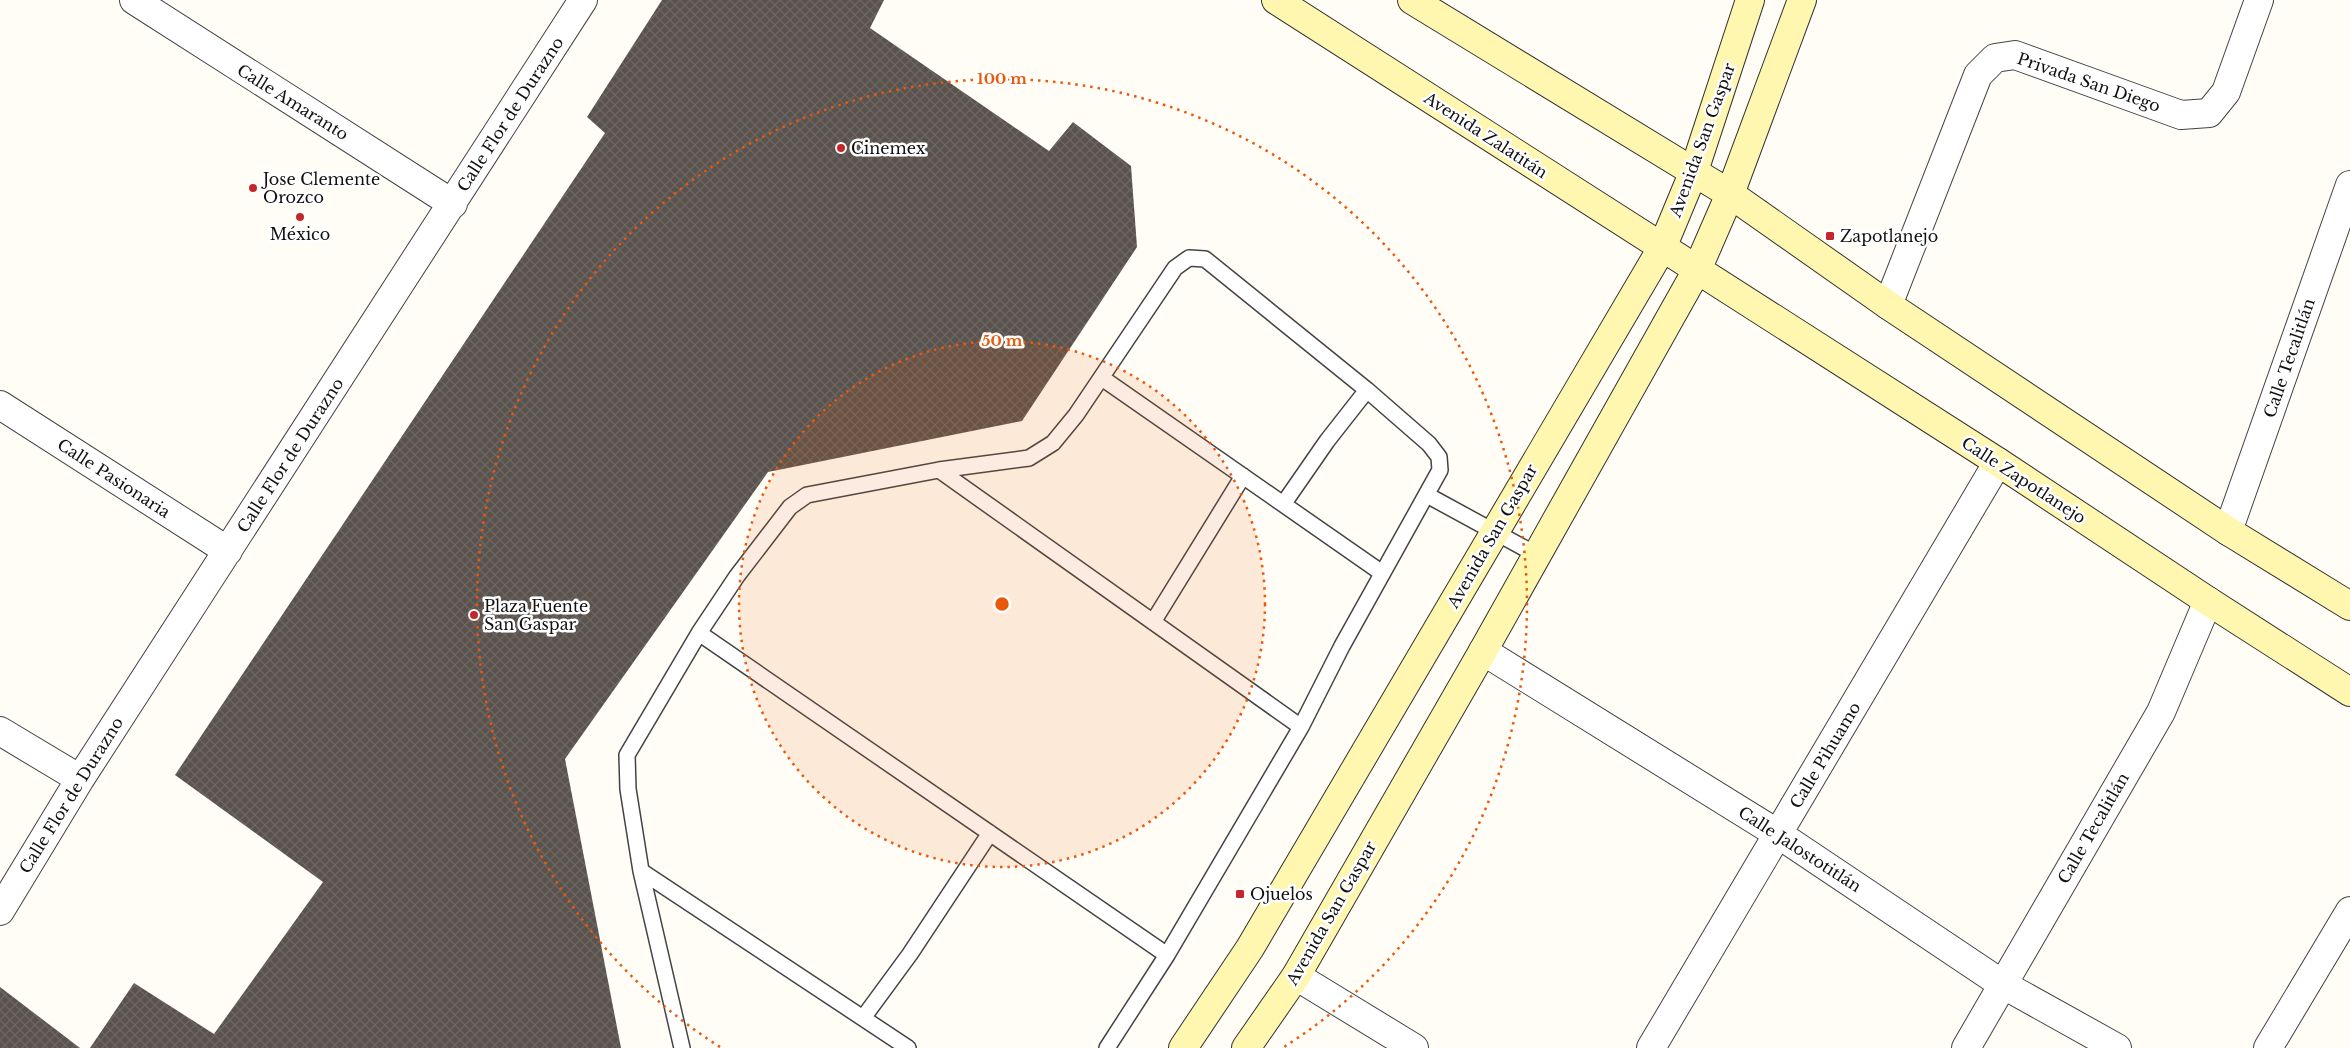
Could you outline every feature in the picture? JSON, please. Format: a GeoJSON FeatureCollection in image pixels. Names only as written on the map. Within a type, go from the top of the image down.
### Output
{"type":"FeatureCollection","features":[{"type":"Feature","properties":{"kind":"street","name":"Calle Amaranto"},"geometry":{"type":"LineString","coordinates":[[134,0],[453,204]]}},
{"type":"Feature","properties":{"kind":"street","name":"Calle Flor de Durazno"},"geometry":{"type":"LineString","coordinates":[[0,911],[80,779],[583,0]]}},
{"type":"Feature","properties":{"kind":"street","name":"Avenida Zalatitán"},"geometry":{"type":"LineString","coordinates":[[1276,0],[1697,270]]}},
{"type":"Feature","properties":{"kind":"street"},"geometry":{"type":"LineString","coordinates":[[1412,0],[1730,194],[1888,305],[2228,531],[2350,606]]}},
{"type":"Feature","properties":{"kind":"street","name":"Avenida San Gaspar"},"geometry":{"type":"LineString","coordinates":[[1184,1048],[1250,948],[1662,248],[1694,171],[1750,0]]}},
{"type":"Feature","properties":{"kind":"street","name":"Avenida San Gaspar"},"geometry":{"type":"LineString","coordinates":[[1246,1048],[1296,976],[1483,651],[1697,270],[1730,194],[1802,0]]}},
{"type":"Feature","properties":{"kind":"street","name":"Privada San Diego"},"geometry":{"type":"LineString","coordinates":[[1888,305],[1978,75],[1995,58],[2016,54],[2181,114],[2209,113],[2226,92],[2259,0]]}},
{"type":"Feature","properties":{"kind":"street","name":"Calle Tecalitlán"},"geometry":{"type":"LineString","coordinates":[[2228,531],[2350,186]]}},
{"type":"Feature","properties":{"kind":"street","name":"Calle Zapotlanejo"},"geometry":{"type":"LineString","coordinates":[[1697,270],[1998,462],[2350,692]]}},
{"type":"Feature","properties":{"kind":"street","name":"Calle Pasionaria"},"geometry":{"type":"LineString","coordinates":[[0,405],[228,551]]}},
{"type":"Feature","properties":{"kind":"street","name":"Calle Pihuamo"},"geometry":{"type":"LineString","coordinates":[[1652,1048],[1998,462]]}},
{"type":"Feature","properties":{"kind":"street","name":"Calle Tecalitlán"},"geometry":{"type":"LineString","coordinates":[[1966,1048],[2161,712],[2208,601]]}},
{"type":"Feature","properties":{"kind":"street","name":"Calle Jalostotitlán"},"geometry":{"type":"LineString","coordinates":[[1483,651],[1778,834],[2002,984],[2117,1048]]}},
{"type":"Feature","properties":{"kind":"street"},"geometry":{"type":"LineString","coordinates":[[0,731],[80,779]]}},
{"type":"Feature","properties":{"kind":"street"},"geometry":{"type":"LineString","coordinates":[[2268,1048],[2350,912]]}},
{"type":"Feature","properties":{"kind":"street"},"geometry":{"type":"LineString","coordinates":[[1296,976],[1414,1048]]}},
{"type":"Feature","properties":{"kind":"lane"},"geometry":{"type":"LineString","coordinates":[[682,1048],[641,872],[628,789],[626,755],[699,634],[737,576],[790,507],[807,495],[939,470],[1029,458],[1053,443],[1076,415],[1102,378],[1175,268],[1188,258],[1205,259],[1367,390],[1429,444],[1439,457],[1440,470],[1382,572],[1300,727],[1167,955],[1107,1048]]}},
{"type":"Feature","properties":{"kind":"lane"},"geometry":{"type":"LineString","coordinates":[[1102,378],[1382,572]]}},
{"type":"Feature","properties":{"kind":"lane"},"geometry":{"type":"LineString","coordinates":[[1284,503],[1327,441],[1367,390]]}},
{"type":"Feature","properties":{"kind":"lane"},"geometry":{"type":"LineString","coordinates":[[939,470],[1300,727]]}},
{"type":"Feature","properties":{"kind":"lane"},"geometry":{"type":"LineString","coordinates":[[1153,622],[1243,476]]}},
{"type":"Feature","properties":{"kind":"lane"},"geometry":{"type":"LineString","coordinates":[[1427,495],[1537,555]]}},
{"type":"Feature","properties":{"kind":"lane"},"geometry":{"type":"LineString","coordinates":[[699,634],[1167,955]]}},
{"type":"Feature","properties":{"kind":"lane"},"geometry":{"type":"LineString","coordinates":[[863,1018],[910,954],[990,833]]}},
{"type":"Feature","properties":{"kind":"lane"},"geometry":{"type":"LineString","coordinates":[[641,872],[908,1048]]}},
{"type":"Feature","properties":{"kind":"building","name":"Plaza Fuente San Gaspar"},"geometry":{"type":"Polygon","coordinates":[[[662,0],[884,0],[870,28],[1049,151],[1073,122],[1131,166],[1137,247],[1022,421],[768,472],[565,759],[621,1048],[90,1048],[134,983],[214,1034],[323,882],[175,775],[605,133],[587,117],[662,0]]]}},
{"type":"Feature","properties":{"kind":"building"},"geometry":{"type":"Polygon","coordinates":[[[0,987],[80,1048],[0,1048],[0,987]]]}},
{"type":"Feature","properties":{"kind":"place","name":"Cinemex"},"geometry":{"type":"Point","coordinates":[841,148]}},
{"type":"Feature","properties":{"kind":"place","name":"Jose Clemente Orozco"},"geometry":{"type":"Point","coordinates":[253,188]}},
{"type":"Feature","properties":{"kind":"place","name":"México"},"geometry":{"type":"Point","coordinates":[300,217]}},
{"type":"Feature","properties":{"kind":"place","name":"Zapotlanejo"},"geometry":{"type":"Point","coordinates":[1830,236]}},
{"type":"Feature","properties":{"kind":"place","name":"Plaza Fuente San Gaspar"},"geometry":{"type":"Point","coordinates":[474,615]}},
{"type":"Feature","properties":{"kind":"place","name":"Ojuelos"},"geometry":{"type":"Point","coordinates":[1240,894]}}]}
